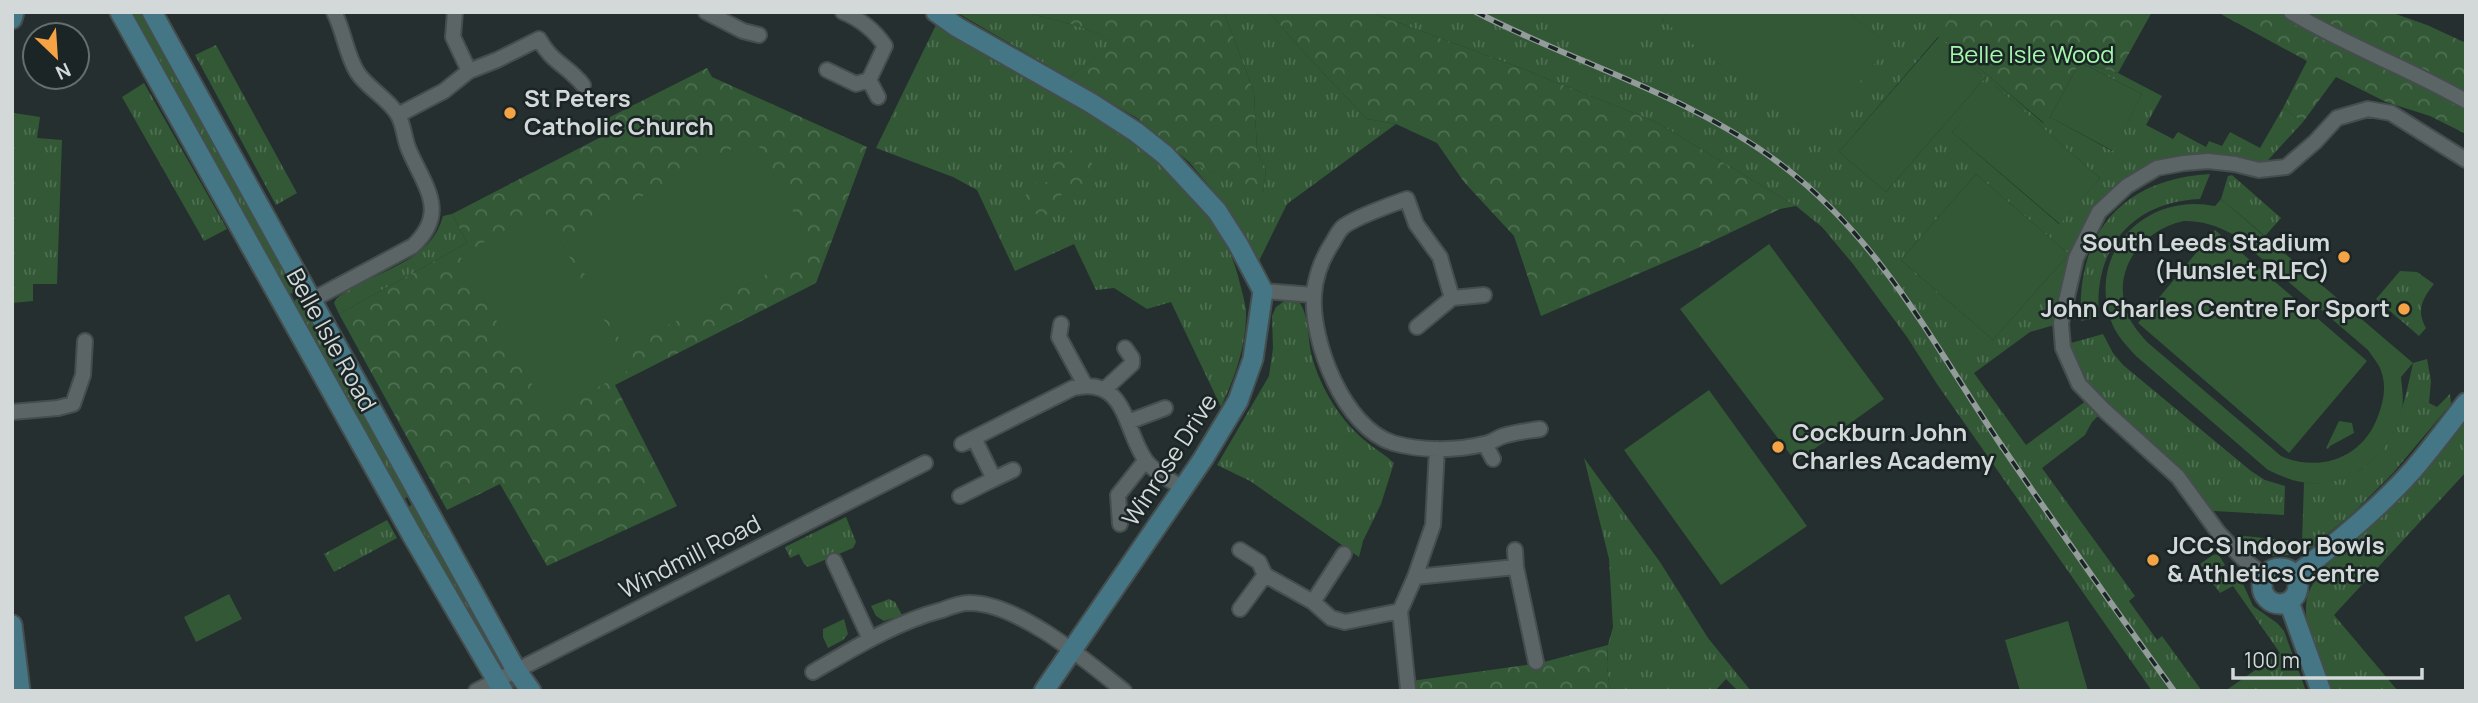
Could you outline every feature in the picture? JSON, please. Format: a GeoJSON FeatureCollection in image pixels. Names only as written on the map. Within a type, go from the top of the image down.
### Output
{"type":"FeatureCollection","features":[{"type":"Feature","properties":{"kind":"street"},"geometry":{"type":"LineString","coordinates":[[12,19],[14,12]]}},
{"type":"Feature","properties":{"kind":"street","name":"Belle Isle Road"},"geometry":{"type":"LineString","coordinates":[[120,12],[499,686]]}},
{"type":"Feature","properties":{"kind":"street","name":"Belle Isle Road"},"geometry":{"type":"LineString","coordinates":[[152,12],[310,301],[516,670],[531,691]]}},
{"type":"Feature","properties":{"kind":"street"},"geometry":{"type":"LineString","coordinates":[[310,301],[413,246],[426,233],[432,205],[429,189],[407,146],[398,115],[355,69],[334,12]]}},
{"type":"Feature","properties":{"kind":"street"},"geometry":{"type":"LineString","coordinates":[[455,12],[453,37],[469,71]]}},
{"type":"Feature","properties":{"kind":"street"},"geometry":{"type":"LineString","coordinates":[[706,12],[741,38],[759,35]]}},
{"type":"Feature","properties":{"kind":"street"},"geometry":{"type":"LineString","coordinates":[[827,70],[856,84],[869,80],[885,47],[878,34],[843,12]]}},
{"type":"Feature","properties":{"kind":"street"},"geometry":{"type":"LineString","coordinates":[[936,12],[957,27],[1091,103],[1136,132],[1165,155],[1217,211],[1263,291],[1314,295]]}},
{"type":"Feature","properties":{"kind":"street"},"geometry":{"type":"LineString","coordinates":[[2291,12],[2431,80],[2466,101]]}},
{"type":"Feature","properties":{"kind":"street"},"geometry":{"type":"LineString","coordinates":[[398,115],[444,90],[469,71],[539,39],[549,57],[574,74],[583,85]]}},
{"type":"Feature","properties":{"kind":"street"},"geometry":{"type":"LineString","coordinates":[[869,80],[878,97]]}},
{"type":"Feature","properties":{"kind":"street"},"geometry":{"type":"LineString","coordinates":[[2265,576],[2242,558],[2218,533],[2178,477],[2079,384],[2063,348],[2061,323],[2076,258],[2099,212],[2127,186],[2157,168],[2208,161],[2259,170],[2286,167],[2337,118],[2368,109],[2391,113],[2466,160]]}},
{"type":"Feature","properties":{"kind":"street"},"geometry":{"type":"LineString","coordinates":[[1452,298],[1440,257],[1416,224],[1404,193],[1342,227],[1324,257],[1314,295],[1317,333],[1324,361],[1337,388],[1354,413],[1374,432],[1391,443],[1437,449],[1485,444],[1505,435],[1540,429]]}},
{"type":"Feature","properties":{"kind":"street","name":"Winrose Drive"},"geometry":{"type":"LineString","coordinates":[[1044,691],[1223,429],[1238,401],[1253,359],[1263,291]]}},
{"type":"Feature","properties":{"kind":"street"},"geometry":{"type":"LineString","coordinates":[[1417,327],[1452,298],[1483,295]]}},
{"type":"Feature","properties":{"kind":"street"},"geometry":{"type":"LineString","coordinates":[[1061,324],[1059,337],[1086,385]]}},
{"type":"Feature","properties":{"kind":"street"},"geometry":{"type":"LineString","coordinates":[[12,411],[58,408],[73,404],[83,375],[85,341]]}},
{"type":"Feature","properties":{"kind":"street"},"geometry":{"type":"LineString","coordinates":[[1105,389],[1132,364],[1125,348]]}},
{"type":"Feature","properties":{"kind":"street"},"geometry":{"type":"LineString","coordinates":[[994,479],[968,441],[1073,388],[1086,385],[1105,389],[1119,404],[1145,461],[1182,488]]}},
{"type":"Feature","properties":{"kind":"street"},"geometry":{"type":"LineString","coordinates":[[2295,576],[2395,489],[2466,403]]}},
{"type":"Feature","properties":{"kind":"street"},"geometry":{"type":"LineString","coordinates":[[1128,422],[1164,408]]}},
{"type":"Feature","properties":{"kind":"street"},"geometry":{"type":"LineString","coordinates":[[1485,444],[1493,459]]}},
{"type":"Feature","properties":{"kind":"street"},"geometry":{"type":"LineString","coordinates":[[1408,689],[1400,611],[1433,525],[1437,449]]}},
{"type":"Feature","properties":{"kind":"street"},"geometry":{"type":"LineString","coordinates":[[1120,524],[1118,495],[1145,461]]}},
{"type":"Feature","properties":{"kind":"street","name":"Windmill Road"},"geometry":{"type":"LineString","coordinates":[[476,691],[499,686],[516,670],[925,463]]}},
{"type":"Feature","properties":{"kind":"street"},"geometry":{"type":"LineString","coordinates":[[960,496],[1013,470]]}},
{"type":"Feature","properties":{"kind":"street"},"geometry":{"type":"LineString","coordinates":[[1240,550],[1259,562],[1265,575],[1313,601],[1331,618],[1345,622],[1400,611]]}},
{"type":"Feature","properties":{"kind":"street"},"geometry":{"type":"LineString","coordinates":[[1515,550],[1535,662]]}},
{"type":"Feature","properties":{"kind":"street"},"geometry":{"type":"LineString","coordinates":[[1313,601],[1344,554]]}},
{"type":"Feature","properties":{"kind":"street"},"geometry":{"type":"LineString","coordinates":[[834,561],[870,639]]}},
{"type":"Feature","properties":{"kind":"street"},"geometry":{"type":"LineString","coordinates":[[1415,577],[1516,567]]}},
{"type":"Feature","properties":{"kind":"street"},"geometry":{"type":"LineString","coordinates":[[2273,569],[2286,569],[2295,576],[2298,589],[2295,596],[2289,602],[2278,604],[2269,600],[2262,586],[2265,576],[2273,569]]}},
{"type":"Feature","properties":{"kind":"street"},"geometry":{"type":"LineString","coordinates":[[1241,609],[1265,575]]}},
{"type":"Feature","properties":{"kind":"street"},"geometry":{"type":"LineString","coordinates":[[2289,602],[2320,691]]}},
{"type":"Feature","properties":{"kind":"street"},"geometry":{"type":"LineString","coordinates":[[813,672],[870,639],[919,616],[968,603],[995,607],[1025,621],[1072,650],[1124,691]]}},
{"type":"Feature","properties":{"kind":"street"},"geometry":{"type":"LineString","coordinates":[[12,625],[20,691]]}},
{"type":"Feature","properties":{"kind":"green space"},"geometry":{"type":"Polygon","coordinates":[[[131,12],[145,12],[295,293],[286,292],[131,12]]]}},
{"type":"Feature","properties":{"kind":"green space"},"geometry":{"type":"Polygon","coordinates":[[[956,12],[1024,12],[1081,27],[1117,42],[1069,78],[956,12]]]}},
{"type":"Feature","properties":{"kind":"green space"},"geometry":{"type":"Polygon","coordinates":[[[1024,12],[1224,12],[1254,92],[1257,151],[1266,169],[1263,194],[1189,162],[1137,118],[1069,78],[1116,42],[1081,27],[1024,12]]]}},
{"type":"Feature","properties":{"kind":"green space"},"geometry":{"type":"Polygon","coordinates":[[[1224,12],[1269,12],[1367,119],[1396,124],[1287,204],[1258,263],[1226,206],[1189,162],[1263,193],[1266,169],[1257,151],[1254,92],[1224,12]]]}},
{"type":"Feature","properties":{"kind":"green space"},"geometry":{"type":"Polygon","coordinates":[[[1269,12],[1370,12],[1656,122],[1796,206],[1780,209],[1541,316],[1514,236],[1464,182],[1437,143],[1396,124],[1367,119],[1269,12]]]}},
{"type":"Feature","properties":{"kind":"green space"},"geometry":{"type":"Polygon","coordinates":[[[1370,12],[1668,12],[1662,21],[1889,45],[1847,12],[1953,12],[1941,35],[2043,123],[2050,117],[2112,151],[2142,94],[2080,62],[2118,73],[2162,96],[2146,125],[2173,139],[2178,132],[2206,147],[2209,141],[2222,146],[2230,132],[2260,148],[2283,108],[2303,122],[2259,170],[2235,164],[2157,168],[2099,212],[2061,323],[2030,332],[1974,373],[2026,445],[2090,398],[2104,410],[2092,422],[2085,435],[2042,468],[2135,596],[2129,601],[2157,640],[2162,636],[2202,691],[2152,691],[1907,337],[1822,227],[1796,206],[1656,122],[1370,12]],[[1938,37],[1839,152],[1886,192],[1985,78],[1938,37]],[[1995,86],[1952,132],[2059,224],[2100,178],[1995,86]],[[1976,174],[1901,260],[1993,340],[2069,254],[1976,174]]]}},
{"type":"Feature","properties":{"kind":"green space"},"geometry":{"type":"Polygon","coordinates":[[[1521,12],[1648,12],[1626,60],[1521,12]]]}},
{"type":"Feature","properties":{"kind":"green space"},"geometry":{"type":"Polygon","coordinates":[[[1668,12],[1847,12],[1890,45],[1814,138],[1662,20],[1668,12]]]}},
{"type":"Feature","properties":{"kind":"green space","name":"Belle Isle Wood"},"geometry":{"type":"Polygon","coordinates":[[[1953,12],[2152,12],[2118,73],[2080,62],[2050,117],[2044,123],[1940,35],[1953,12]]]}},
{"type":"Feature","properties":{"kind":"green space"},"geometry":{"type":"Polygon","coordinates":[[[2217,12],[2390,12],[2466,43],[2466,134],[2430,116],[2386,102],[2336,77],[2303,122],[2283,108],[2307,61],[2217,12]]]}},
{"type":"Feature","properties":{"kind":"green space"},"geometry":{"type":"Polygon","coordinates":[[[936,25],[1125,138],[1185,187],[1209,216],[1228,248],[1246,310],[1239,360],[1221,407],[1171,302],[1147,309],[1114,288],[1096,290],[1074,244],[1015,271],[977,190],[953,177],[876,148],[936,25]]]}},
{"type":"Feature","properties":{"kind":"green space"},"geometry":{"type":"Polygon","coordinates":[[[1939,37],[1985,78],[1886,192],[1839,152],[1939,37]]]}},
{"type":"Feature","properties":{"kind":"green space"},"geometry":{"type":"Polygon","coordinates":[[[216,45],[297,193],[276,205],[195,55],[216,45]]]}},
{"type":"Feature","properties":{"kind":"green space"},"geometry":{"type":"Polygon","coordinates":[[[2080,62],[2142,94],[2113,151],[2050,117],[2080,62]]]}},
{"type":"Feature","properties":{"kind":"green space"},"geometry":{"type":"Polygon","coordinates":[[[707,68],[712,77],[867,147],[816,283],[615,385],[677,506],[547,566],[500,484],[447,510],[339,314],[467,243],[452,214],[601,137],[604,120],[707,68]]]}},
{"type":"Feature","properties":{"kind":"green space"},"geometry":{"type":"Polygon","coordinates":[[[144,83],[227,229],[204,241],[122,97],[144,83]]]}},
{"type":"Feature","properties":{"kind":"green space"},"geometry":{"type":"Polygon","coordinates":[[[1994,85],[2100,178],[2060,224],[1952,132],[1994,85]]]}},
{"type":"Feature","properties":{"kind":"green space"},"geometry":{"type":"Polygon","coordinates":[[[14,113],[40,117],[37,138],[62,140],[57,284],[33,284],[33,301],[12,303],[14,113]]]}},
{"type":"Feature","properties":{"kind":"green space"},"geometry":{"type":"Polygon","coordinates":[[[754,137],[813,250],[624,348],[565,237],[754,137]]]}},
{"type":"Feature","properties":{"kind":"green space"},"geometry":{"type":"Polygon","coordinates":[[[1069,150],[1079,152],[1092,164],[1095,171],[1093,187],[1079,201],[1071,198],[1065,190],[1051,212],[1042,216],[1034,213],[1026,203],[1028,191],[1032,186],[1047,182],[1052,159],[1069,150]]]}},
{"type":"Feature","properties":{"kind":"green space"},"geometry":{"type":"Polygon","coordinates":[[[1976,174],[2069,254],[1993,340],[1901,260],[1976,174]]]}},
{"type":"Feature","properties":{"kind":"green space"},"geometry":{"type":"Polygon","coordinates":[[[2210,174],[2200,199],[2176,202],[2154,209],[2136,220],[2121,234],[2110,251],[2103,270],[2099,317],[2081,321],[2081,290],[2087,262],[2096,237],[2111,216],[2129,200],[2152,187],[2179,178],[2210,174]]]}},
{"type":"Feature","properties":{"kind":"green space"},"geometry":{"type":"Polygon","coordinates":[[[2232,175],[2281,218],[2265,236],[2221,199],[2228,176],[2232,175]]]}},
{"type":"Feature","properties":{"kind":"green space"},"geometry":{"type":"Polygon","coordinates":[[[2221,199],[2413,363],[2401,377],[2403,397],[2398,424],[2381,452],[2355,473],[2325,483],[2309,483],[2268,470],[2136,356],[2113,326],[2106,295],[2107,272],[2115,250],[2128,232],[2145,218],[2166,208],[2190,204],[2215,206],[2221,199]],[[2191,221],[2169,226],[2155,233],[2133,255],[2126,268],[2123,299],[2134,326],[2147,342],[2281,456],[2310,463],[2325,462],[2351,452],[2371,430],[2382,404],[2383,380],[2376,361],[2368,350],[2234,235],[2191,221]]]}},
{"type":"Feature","properties":{"kind":"green space"},"geometry":{"type":"Polygon","coordinates":[[[543,209],[631,369],[549,414],[460,256],[543,209]]]}},
{"type":"Feature","properties":{"kind":"green space"},"geometry":{"type":"Polygon","coordinates":[[[452,214],[467,243],[339,314],[334,303],[336,299],[413,257],[436,233],[443,216],[452,214]]]}},
{"type":"Feature","properties":{"kind":"green space"},"geometry":{"type":"Polygon","coordinates":[[[2215,230],[2367,361],[2289,453],[2138,323],[2215,230]]]}},
{"type":"Feature","properties":{"kind":"green space"},"geometry":{"type":"Polygon","coordinates":[[[1769,244],[1884,399],[1796,462],[1680,309],[1769,244]]]}},
{"type":"Feature","properties":{"kind":"green space"},"geometry":{"type":"Polygon","coordinates":[[[2400,271],[2417,272],[2434,284],[2422,305],[2421,316],[2426,328],[2419,336],[2376,299],[2400,271]]]}},
{"type":"Feature","properties":{"kind":"green space"},"geometry":{"type":"Polygon","coordinates":[[[299,298],[411,495],[404,499],[398,493],[294,304],[299,298]]]}},
{"type":"Feature","properties":{"kind":"green space"},"geometry":{"type":"Polygon","coordinates":[[[1287,299],[1297,299],[1301,305],[1308,326],[1312,357],[1333,404],[1358,435],[1394,463],[1381,504],[1363,541],[1359,557],[1250,481],[1217,465],[1269,376],[1273,348],[1272,316],[1276,307],[1287,299]]]}},
{"type":"Feature","properties":{"kind":"green space"},"geometry":{"type":"Polygon","coordinates":[[[2103,334],[2123,365],[2251,471],[2265,480],[2285,486],[2284,515],[2211,509],[2176,465],[2110,406],[2082,374],[2074,358],[2071,343],[2103,334]]]}},
{"type":"Feature","properties":{"kind":"green space"},"geometry":{"type":"Polygon","coordinates":[[[2427,359],[2431,381],[2429,403],[2437,407],[2450,394],[2451,404],[2393,473],[2353,513],[2312,547],[2292,555],[2267,556],[2246,548],[2235,535],[2302,542],[2304,482],[2320,483],[2342,478],[2363,468],[2376,457],[2386,444],[2400,414],[2413,363],[2427,359]]]}},
{"type":"Feature","properties":{"kind":"green space"},"geometry":{"type":"Polygon","coordinates":[[[1709,390],[1807,526],[1721,585],[1624,450],[1709,390]]]}},
{"type":"Feature","properties":{"kind":"green space"},"geometry":{"type":"Polygon","coordinates":[[[2466,419],[2466,472],[2334,615],[2398,691],[2330,691],[2307,620],[2307,598],[2312,586],[2320,573],[2345,546],[2415,480],[2466,419]]]}},
{"type":"Feature","properties":{"kind":"green space"},"geometry":{"type":"Polygon","coordinates":[[[2339,421],[2352,423],[2354,433],[2328,449],[2326,448],[2339,421]]]}},
{"type":"Feature","properties":{"kind":"green space"},"geometry":{"type":"Polygon","coordinates":[[[1584,458],[1660,562],[1708,638],[1751,691],[1738,691],[1726,679],[1715,691],[1610,691],[1607,666],[1608,645],[1613,627],[1609,559],[1584,458]]]}},
{"type":"Feature","properties":{"kind":"green space"},"geometry":{"type":"Polygon","coordinates":[[[414,502],[498,645],[486,651],[407,509],[414,502]]]}},
{"type":"Feature","properties":{"kind":"green space"},"geometry":{"type":"Polygon","coordinates":[[[846,517],[856,542],[853,548],[808,567],[799,554],[790,558],[785,547],[846,517]]]}},
{"type":"Feature","properties":{"kind":"green space"},"geometry":{"type":"Polygon","coordinates":[[[387,520],[397,538],[334,572],[324,554],[387,520]]]}},
{"type":"Feature","properties":{"kind":"green space"},"geometry":{"type":"Polygon","coordinates":[[[2218,554],[2225,565],[2208,576],[2200,564],[2218,554]]]}},
{"type":"Feature","properties":{"kind":"green space"},"geometry":{"type":"Polygon","coordinates":[[[2229,572],[2239,575],[2253,606],[2284,631],[2306,691],[2225,691],[2280,653],[2233,586],[2220,593],[2212,582],[2229,572]]]}},
{"type":"Feature","properties":{"kind":"green space"},"geometry":{"type":"Polygon","coordinates":[[[229,594],[242,619],[196,642],[184,617],[229,594]]]}},
{"type":"Feature","properties":{"kind":"green space"},"geometry":{"type":"Polygon","coordinates":[[[889,599],[895,602],[902,615],[884,621],[876,616],[871,606],[889,599]]]}},
{"type":"Feature","properties":{"kind":"green space"},"geometry":{"type":"Polygon","coordinates":[[[844,619],[848,634],[828,648],[823,629],[844,619]]]}},
{"type":"Feature","properties":{"kind":"green space"},"geometry":{"type":"Polygon","coordinates":[[[2068,621],[2088,691],[2020,691],[2005,640],[2068,621]]]}},
{"type":"Feature","properties":{"kind":"green space"},"geometry":{"type":"Polygon","coordinates":[[[1608,645],[1610,691],[1381,691],[1407,689],[1411,681],[1540,663],[1608,645]]]}},
{"type":"Feature","properties":{"kind":"railway"},"geometry":{"type":"LineString","coordinates":[[1476,12],[1711,119],[1783,166],[1817,195],[1848,226],[1902,293],[1997,439],[2174,691]]}},
{"type":"Feature","properties":{"kind":"place","name":"St Peters Catholic Church"},"geometry":{"type":"Point","coordinates":[510,113]}},
{"type":"Feature","properties":{"kind":"place","name":"South Leeds Stadium (Hunslet RLFC)"},"geometry":{"type":"Point","coordinates":[2344,257]}},
{"type":"Feature","properties":{"kind":"place","name":"John Charles Centre For Sport"},"geometry":{"type":"Point","coordinates":[2404,309]}},
{"type":"Feature","properties":{"kind":"place","name":"Cockburn John Charles Academy"},"geometry":{"type":"Point","coordinates":[1778,447]}},
{"type":"Feature","properties":{"kind":"place","name":"JCCS Indoor Bowls & Athletics Centre"},"geometry":{"type":"Point","coordinates":[2153,560]}}]}
